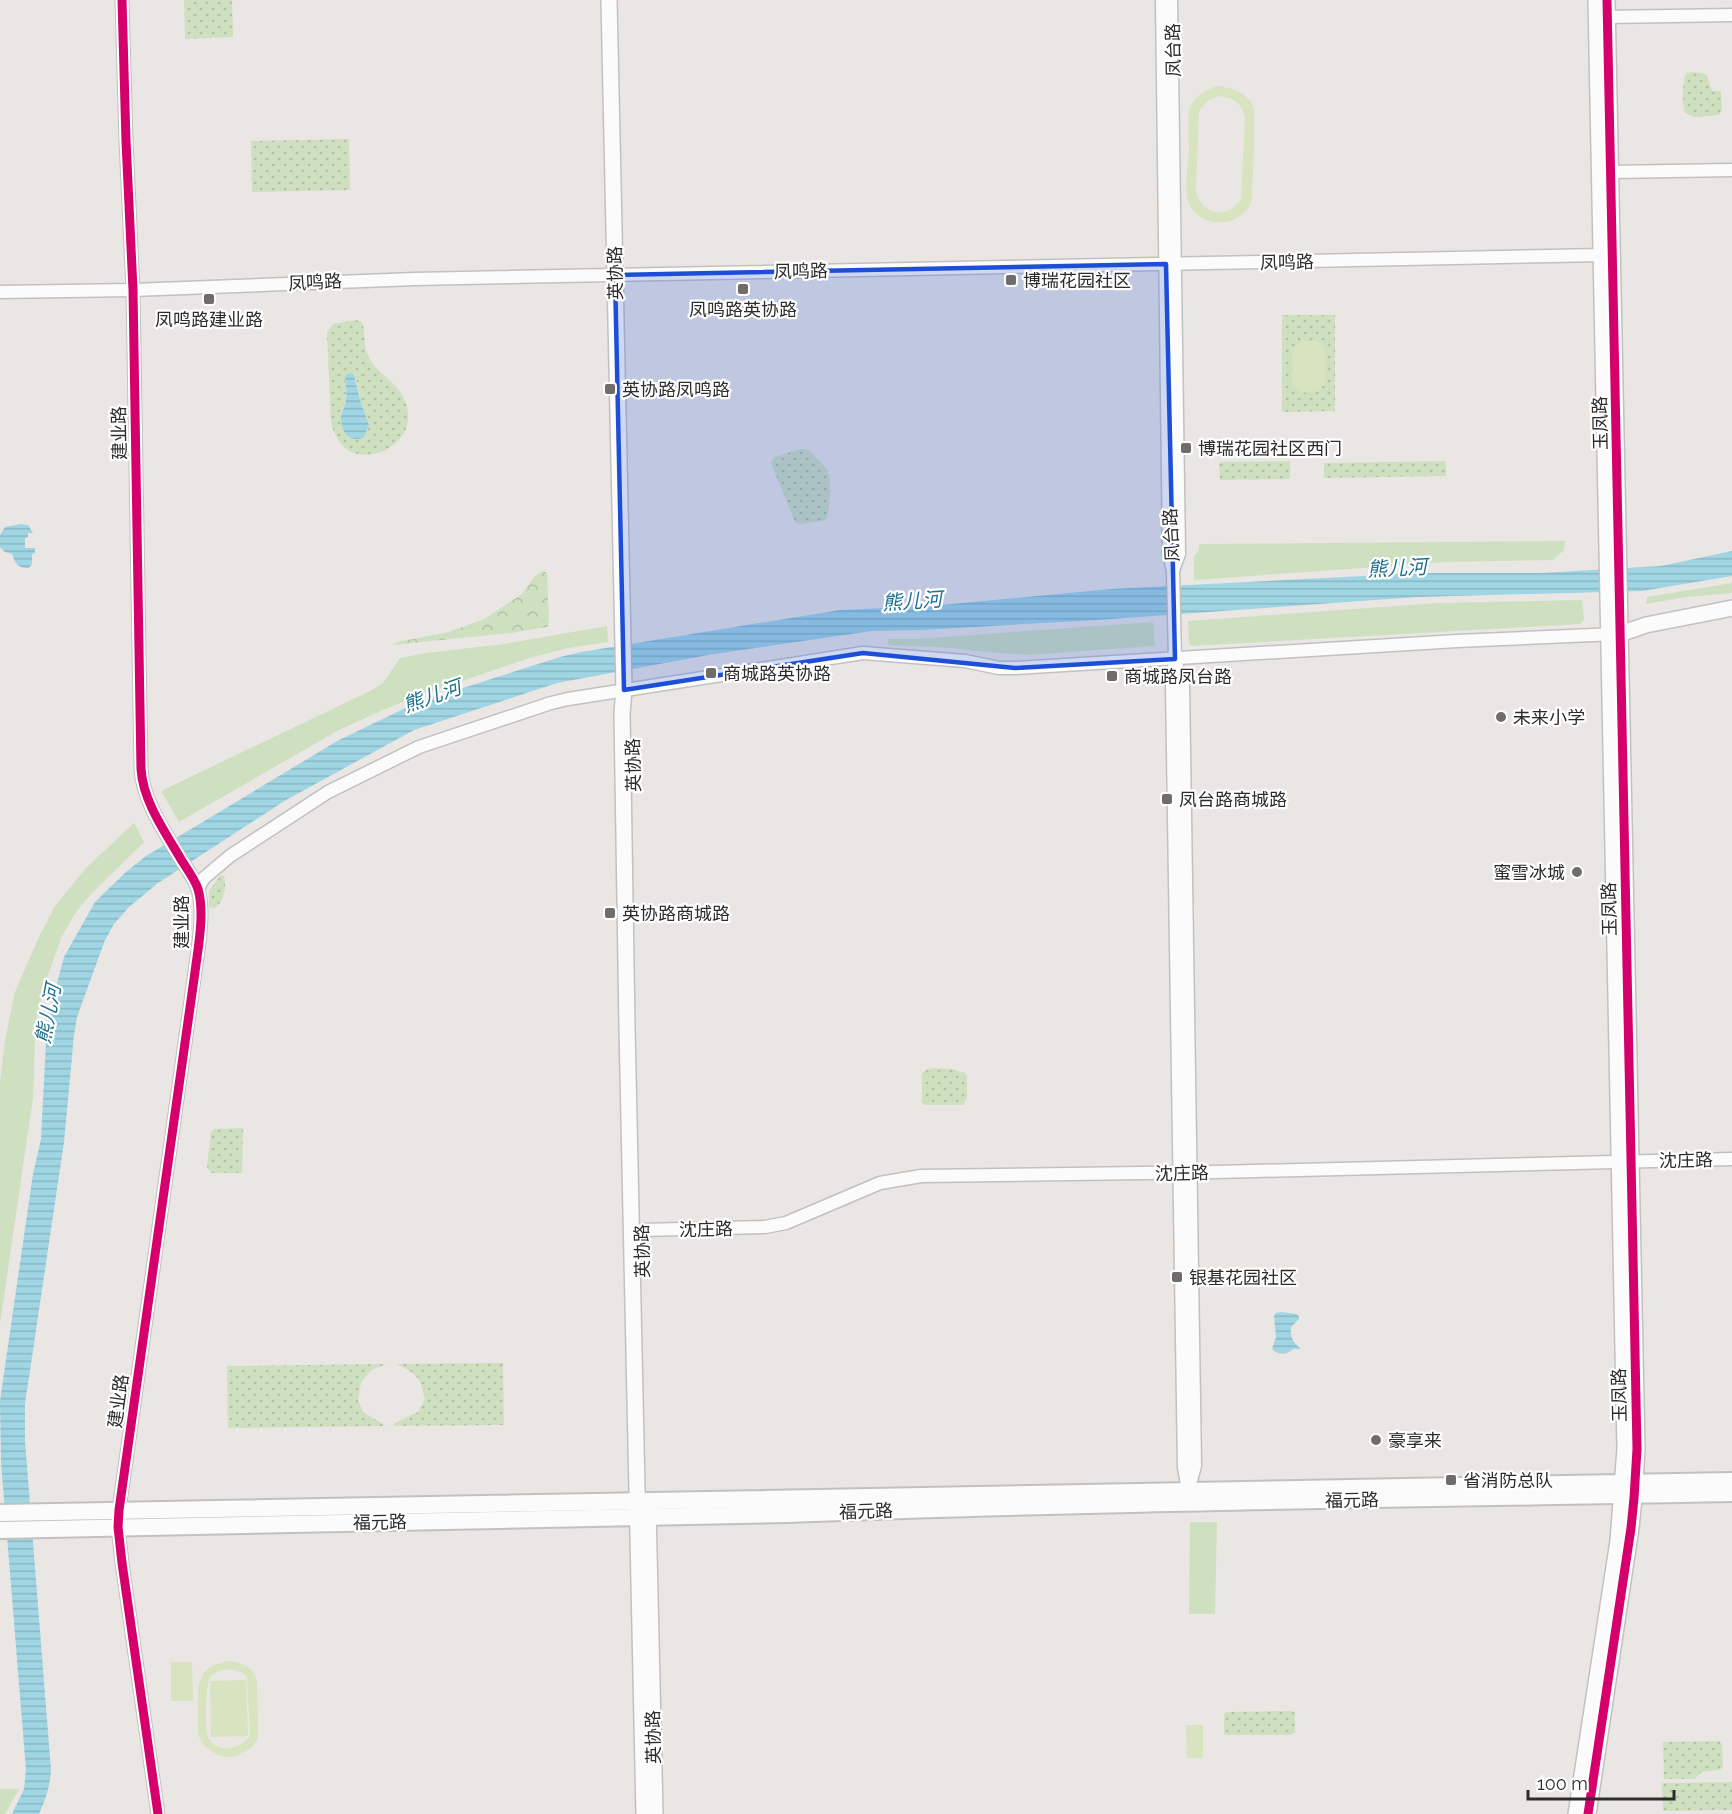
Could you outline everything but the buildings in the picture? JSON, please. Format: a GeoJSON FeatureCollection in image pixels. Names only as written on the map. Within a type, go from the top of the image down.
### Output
{"type":"FeatureCollection","features":[{"type":"Feature","properties":{"kind":"main road","name":"福元路"},"geometry":{"type":"LineString","coordinates":[[1,1513],[37,1521],[118,1527],[1220,1503],[1629,1489],[1732,1481]]}},
{"type":"Feature","properties":{"kind":"main road","name":"福元路"},"geometry":{"type":"LineString","coordinates":[[2,1530],[37,1521],[119,1510],[1188,1491],[1629,1489],[1732,1493]]}},
{"type":"Feature","properties":{"kind":"street","name":"建业路"},"geometry":{"type":"LineString","coordinates":[[122,0],[133,290],[141,769],[144,790],[165,832],[198,888],[200,915],[195,972],[118,1527],[158,1814]]}},
{"type":"Feature","properties":{"kind":"street","name":"英协路"},"geometry":{"type":"LineString","coordinates":[[609,0],[624,685],[622,713],[626,993],[643,1500]]}},
{"type":"Feature","properties":{"kind":"street","name":"凤台路"},"geometry":{"type":"LineString","coordinates":[[1162,0],[1179,554],[1173,571],[1175,659],[1183,685],[1185,1173],[1196,1466],[1188,1491]]}},
{"type":"Feature","properties":{"kind":"street","name":"凤台路"},"geometry":{"type":"LineString","coordinates":[[1171,264],[1172,0]]}},
{"type":"Feature","properties":{"kind":"street","name":"玉凤路"},"geometry":{"type":"LineString","coordinates":[[1596,0],[1602,255],[1613,553]]}},
{"type":"Feature","properties":{"kind":"street","name":"玉凤路"},"geometry":{"type":"LineString","coordinates":[[1576,1814],[1616,1552],[1637,1449],[1625,1162],[1613,553],[1611,172],[1607,0]]}},
{"type":"Feature","properties":{"kind":"street"},"geometry":{"type":"LineString","coordinates":[[1607,16],[1732,15]]}},
{"type":"Feature","properties":{"kind":"street"},"geometry":{"type":"LineString","coordinates":[[1611,172],[1732,170]]}},
{"type":"Feature","properties":{"kind":"street","name":"凤鸣路"},"geometry":{"type":"LineString","coordinates":[[0,292],[133,290],[363,280],[1602,255]]}},
{"type":"Feature","properties":{"kind":"street"},"geometry":{"type":"LineString","coordinates":[[1615,634],[1646,625],[1732,608]]}},
{"type":"Feature","properties":{"kind":"street"},"geometry":{"type":"LineString","coordinates":[[198,888],[204,878],[230,856],[328,792],[419,747],[551,703],[624,685],[863,653],[965,661],[1007,668],[1457,641],[1648,634],[1732,618]]}},
{"type":"Feature","properties":{"kind":"street","name":"英协路"},"geometry":{"type":"LineString","coordinates":[[624,685],[633,713],[642,1230],[644,1814]]}},
{"type":"Feature","properties":{"kind":"street","name":"沈庄路"},"geometry":{"type":"LineString","coordinates":[[642,1230],[776,1226],[880,1184],[921,1176],[1185,1173],[1732,1159]]}},
{"type":"Feature","properties":{"kind":"street","name":"玉凤路"},"geometry":{"type":"LineString","coordinates":[[1588,1814],[1629,1489]]}},
{"type":"Feature","properties":{"kind":"street","name":"英协路"},"geometry":{"type":"LineString","coordinates":[[643,1517],[655,1814]]}},
{"type":"Feature","properties":{"kind":"highlighted area"},"geometry":{"type":"Polygon","coordinates":[[[1166,264],[1175,659],[1015,668],[863,653],[624,690],[615,275],[1166,264]]]}},
{"type":"Feature","properties":{"kind":"green space"},"geometry":{"type":"Polygon","coordinates":[[[184,0],[232,0],[233,37],[185,39],[184,0]]]}},
{"type":"Feature","properties":{"kind":"green space"},"geometry":{"type":"Polygon","coordinates":[[[1686,73],[1703,73],[1707,76],[1712,91],[1721,91],[1722,110],[1719,115],[1694,117],[1685,113],[1684,82],[1686,73]]]}},
{"type":"Feature","properties":{"kind":"green space"},"geometry":{"type":"Polygon","coordinates":[[[1218,86],[1243,94],[1250,101],[1254,112],[1252,200],[1241,215],[1223,222],[1209,221],[1197,214],[1189,203],[1186,191],[1190,108],[1205,91],[1218,86]],[[1226,97],[1211,99],[1199,112],[1196,191],[1204,206],[1216,212],[1230,210],[1241,198],[1245,119],[1240,106],[1234,100],[1226,97]]]}},
{"type":"Feature","properties":{"kind":"green space"},"geometry":{"type":"Polygon","coordinates":[[[349,139],[350,190],[252,192],[251,141],[349,139]]]}},
{"type":"Feature","properties":{"kind":"green space"},"geometry":{"type":"Polygon","coordinates":[[[1282,315],[1335,315],[1335,411],[1282,412],[1282,315]],[[1302,341],[1294,348],[1292,354],[1315,393],[1318,342],[1302,341]]]}},
{"type":"Feature","properties":{"kind":"green space"},"geometry":{"type":"Polygon","coordinates":[[[356,320],[362,322],[367,354],[377,369],[402,394],[406,403],[408,414],[403,434],[397,442],[378,453],[358,454],[348,450],[339,441],[331,423],[327,332],[333,324],[356,320]],[[345,379],[347,398],[340,415],[364,437],[369,425],[360,400],[356,379],[345,379]]]}},
{"type":"Feature","properties":{"kind":"green space"},"geometry":{"type":"Polygon","coordinates":[[[1302,341],[1318,342],[1325,350],[1325,383],[1319,391],[1301,393],[1292,386],[1292,350],[1302,341]]]}},
{"type":"Feature","properties":{"kind":"green space"},"geometry":{"type":"Polygon","coordinates":[[[801,449],[809,450],[828,472],[830,496],[826,520],[801,524],[795,522],[771,463],[774,457],[801,449]]]}},
{"type":"Feature","properties":{"kind":"green space"},"geometry":{"type":"Polygon","coordinates":[[[1290,461],[1290,479],[1220,480],[1219,462],[1290,461]]]}},
{"type":"Feature","properties":{"kind":"green space"},"geometry":{"type":"Polygon","coordinates":[[[1446,461],[1446,476],[1324,478],[1324,463],[1446,461]]]}},
{"type":"Feature","properties":{"kind":"green space"},"geometry":{"type":"Polygon","coordinates":[[[1565,541],[1564,550],[1553,560],[1448,562],[1194,580],[1194,556],[1199,550],[1199,544],[1565,541]]]}},
{"type":"Feature","properties":{"kind":"green space"},"geometry":{"type":"Polygon","coordinates":[[[543,571],[547,573],[549,624],[547,627],[511,633],[392,645],[449,632],[484,619],[522,594],[535,576],[543,571]]]}},
{"type":"Feature","properties":{"kind":"green space"},"geometry":{"type":"Polygon","coordinates":[[[1732,583],[1732,593],[1686,597],[1646,604],[1647,597],[1732,583]]]}},
{"type":"Feature","properties":{"kind":"green space"},"geometry":{"type":"Polygon","coordinates":[[[1582,600],[1584,620],[1580,624],[1191,646],[1189,643],[1188,621],[1438,603],[1582,600]]]}},
{"type":"Feature","properties":{"kind":"green space"},"geometry":{"type":"Polygon","coordinates":[[[1153,622],[1155,646],[1027,655],[888,645],[888,639],[917,639],[1153,622]]]}},
{"type":"Feature","properties":{"kind":"green space"},"geometry":{"type":"Polygon","coordinates":[[[607,626],[608,642],[568,648],[530,658],[385,709],[337,731],[179,822],[161,791],[370,691],[383,683],[400,658],[504,644],[607,626]]]}},
{"type":"Feature","properties":{"kind":"green space"},"geometry":{"type":"Polygon","coordinates":[[[134,823],[144,842],[90,895],[76,912],[62,936],[45,983],[35,1039],[33,1098],[0,1324],[0,1081],[5,1040],[15,992],[55,906],[86,868],[134,823]]]}},
{"type":"Feature","properties":{"kind":"green space"},"geometry":{"type":"Polygon","coordinates":[[[221,875],[225,880],[223,898],[215,908],[209,907],[209,891],[221,875]]]}},
{"type":"Feature","properties":{"kind":"green space"},"geometry":{"type":"Polygon","coordinates":[[[933,1068],[952,1069],[965,1073],[967,1099],[963,1105],[924,1105],[922,1103],[922,1073],[933,1068]]]}},
{"type":"Feature","properties":{"kind":"green space"},"geometry":{"type":"Polygon","coordinates":[[[243,1128],[242,1173],[211,1173],[207,1167],[211,1132],[214,1129],[243,1128]]]}},
{"type":"Feature","properties":{"kind":"green space"},"geometry":{"type":"Polygon","coordinates":[[[503,1363],[504,1425],[394,1426],[395,1423],[418,1412],[425,1399],[416,1377],[409,1370],[396,1364],[503,1363]]]}},
{"type":"Feature","properties":{"kind":"green space"},"geometry":{"type":"Polygon","coordinates":[[[386,1364],[372,1370],[361,1382],[358,1400],[363,1412],[386,1426],[228,1428],[227,1366],[386,1364]]]}},
{"type":"Feature","properties":{"kind":"green space"},"geometry":{"type":"Polygon","coordinates":[[[1190,1522],[1217,1522],[1215,1614],[1189,1614],[1190,1522]]]}},
{"type":"Feature","properties":{"kind":"green space"},"geometry":{"type":"Polygon","coordinates":[[[227,1661],[242,1664],[253,1672],[257,1681],[258,1739],[252,1747],[236,1756],[218,1755],[203,1744],[198,1735],[198,1686],[204,1672],[211,1666],[227,1661]],[[227,1669],[210,1677],[206,1705],[207,1734],[210,1741],[221,1748],[240,1745],[250,1736],[247,1677],[241,1672],[227,1669]]]}},
{"type":"Feature","properties":{"kind":"green space"},"geometry":{"type":"Polygon","coordinates":[[[171,1662],[192,1662],[193,1701],[171,1701],[171,1662]]]}},
{"type":"Feature","properties":{"kind":"green space"},"geometry":{"type":"Polygon","coordinates":[[[246,1680],[248,1736],[211,1737],[210,1681],[246,1680]]]}},
{"type":"Feature","properties":{"kind":"green space"},"geometry":{"type":"Polygon","coordinates":[[[1292,1711],[1295,1713],[1295,1732],[1291,1735],[1224,1735],[1224,1714],[1226,1712],[1292,1711]]]}},
{"type":"Feature","properties":{"kind":"green space"},"geometry":{"type":"Polygon","coordinates":[[[1186,1725],[1203,1725],[1203,1758],[1187,1758],[1186,1725]]]}},
{"type":"Feature","properties":{"kind":"green space"},"geometry":{"type":"Polygon","coordinates":[[[1719,1741],[1722,1745],[1723,1766],[1720,1770],[1702,1772],[1694,1779],[1664,1779],[1663,1742],[1719,1741]]]}},
{"type":"Feature","properties":{"kind":"green space"},"geometry":{"type":"Polygon","coordinates":[[[1732,1782],[1732,1810],[1663,1811],[1662,1783],[1732,1782]]]}},
{"type":"Feature","properties":{"kind":"green space"},"geometry":{"type":"Polygon","coordinates":[[[0,1789],[19,1789],[5,1814],[0,1814],[0,1789]]]}},
{"type":"Feature","properties":{"kind":"water"},"geometry":{"type":"Polygon","coordinates":[[[350,373],[354,375],[369,425],[364,437],[359,439],[347,435],[341,422],[346,396],[346,375],[350,373]]]}},
{"type":"Feature","properties":{"kind":"water"},"geometry":{"type":"Polygon","coordinates":[[[28,525],[33,533],[28,533],[28,537],[25,538],[25,548],[35,548],[29,568],[20,566],[12,554],[0,547],[0,535],[5,527],[28,525]]]}},
{"type":"Feature","properties":{"kind":"water"},"geometry":{"type":"Polygon","coordinates":[[[1732,551],[1732,576],[1642,591],[1417,597],[1097,620],[872,631],[708,655],[557,683],[414,730],[286,800],[158,883],[129,907],[114,924],[105,940],[77,1017],[74,1035],[64,1142],[25,1404],[25,1441],[51,1770],[50,1782],[39,1814],[12,1814],[24,1789],[26,1770],[1,1462],[0,1401],[33,1174],[41,1139],[49,1013],[64,957],[95,902],[146,856],[339,740],[416,703],[581,652],[840,610],[930,606],[1111,589],[1423,573],[1541,573],[1661,566],[1732,551]]]}},
{"type":"Feature","properties":{"kind":"water"},"geometry":{"type":"Polygon","coordinates":[[[1281,1312],[1299,1316],[1291,1327],[1291,1335],[1301,1349],[1293,1349],[1282,1354],[1272,1349],[1276,1337],[1274,1316],[1281,1312]]]}},
{"type":"Feature","properties":{"kind":"cycle path"},"geometry":{"type":"LineString","coordinates":[[122,0],[133,290],[141,769],[151,805],[195,882],[201,909],[198,952],[118,1527],[158,1814]]}},
{"type":"Feature","properties":{"kind":"cycle path"},"geometry":{"type":"LineString","coordinates":[[1588,1814],[1631,1528],[1637,1449],[1607,0]]}},
{"type":"Feature","properties":{"kind":"place","name":"博瑞花园社区"},"geometry":{"type":"Point","coordinates":[1011,280]}},
{"type":"Feature","properties":{"kind":"place","name":"凤鸣路英协路"},"geometry":{"type":"Point","coordinates":[743,289]}},
{"type":"Feature","properties":{"kind":"place","name":"凤鸣路建业路"},"geometry":{"type":"Point","coordinates":[209,299]}},
{"type":"Feature","properties":{"kind":"place","name":"英协路凤鸣路"},"geometry":{"type":"Point","coordinates":[610,389]}},
{"type":"Feature","properties":{"kind":"place","name":"博瑞花园社区西门"},"geometry":{"type":"Point","coordinates":[1186,448]}},
{"type":"Feature","properties":{"kind":"place","name":"商城路英协路"},"geometry":{"type":"Point","coordinates":[711,673]}},
{"type":"Feature","properties":{"kind":"place","name":"商城路凤台路"},"geometry":{"type":"Point","coordinates":[1112,676]}},
{"type":"Feature","properties":{"kind":"place","name":"未来小学"},"geometry":{"type":"Point","coordinates":[1501,717]}},
{"type":"Feature","properties":{"kind":"place","name":"凤台路商城路"},"geometry":{"type":"Point","coordinates":[1167,799]}},
{"type":"Feature","properties":{"kind":"place","name":"蜜雪冰城"},"geometry":{"type":"Point","coordinates":[1577,872]}},
{"type":"Feature","properties":{"kind":"place","name":"英协路商城路"},"geometry":{"type":"Point","coordinates":[610,913]}},
{"type":"Feature","properties":{"kind":"place","name":"银基花园社区"},"geometry":{"type":"Point","coordinates":[1177,1277]}},
{"type":"Feature","properties":{"kind":"place","name":"豪享来"},"geometry":{"type":"Point","coordinates":[1376,1440]}},
{"type":"Feature","properties":{"kind":"place","name":"省消防总队"},"geometry":{"type":"Point","coordinates":[1451,1480]}},
{"type":"Feature","properties":{"kind":"water label","name":"熊儿河"},"geometry":{"type":"Point","coordinates":[1397,568]}},
{"type":"Feature","properties":{"kind":"water label","name":"熊儿河"},"geometry":{"type":"Point","coordinates":[912,601]}},
{"type":"Feature","properties":{"kind":"water label","name":"熊儿河"},"geometry":{"type":"Point","coordinates":[432,696]}},
{"type":"Feature","properties":{"kind":"water label","name":"熊儿河"},"geometry":{"type":"Point","coordinates":[48,1014]}}]}
